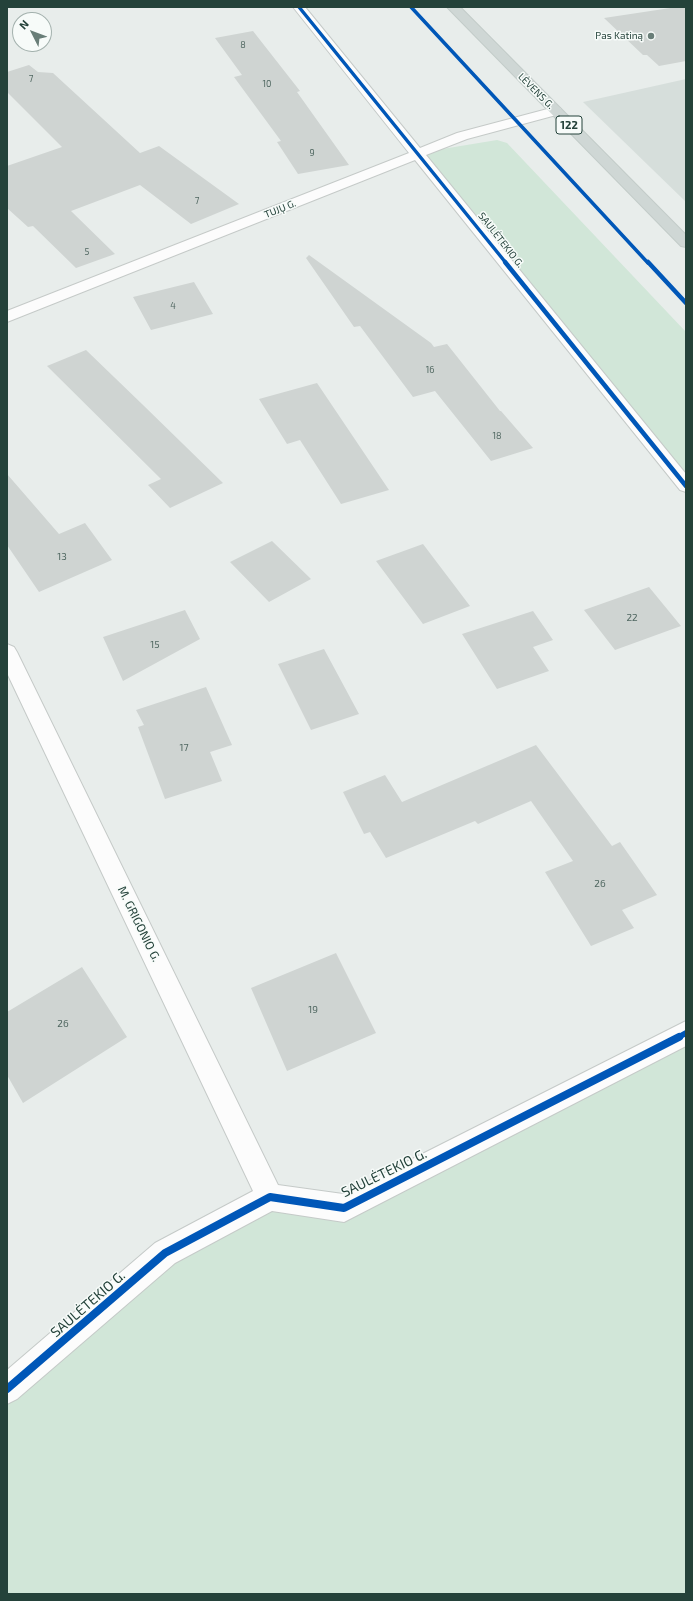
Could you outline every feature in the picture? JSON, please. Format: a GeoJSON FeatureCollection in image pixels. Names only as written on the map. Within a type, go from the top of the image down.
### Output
{"type":"FeatureCollection","features":[{"type":"Feature","properties":{"kind":"main road","name":"LĖVENS G."},"geometry":{"type":"LineString","coordinates":[[453,7],[686,243]]}},
{"type":"Feature","properties":{"kind":"street","name":"SAULĖTEKIO G."},"geometry":{"type":"LineString","coordinates":[[300,7],[686,486]]}},
{"type":"Feature","properties":{"kind":"street","name":"TUJŲ G."},"geometry":{"type":"LineString","coordinates":[[7,317],[462,136],[555,111]]}},
{"type":"Feature","properties":{"kind":"street","name":"M. GRIGONIO G."},"geometry":{"type":"LineString","coordinates":[[7,652],[270,1197]]}},
{"type":"Feature","properties":{"kind":"street","name":"SAULĖTEKIO G."},"geometry":{"type":"LineString","coordinates":[[7,1389],[165,1253],[270,1197],[344,1208],[686,1033]]}},
{"type":"Feature","properties":{"kind":"shaded area"},"geometry":{"type":"Polygon","coordinates":[[[686,79],[686,202],[583,102],[686,79]]]}},
{"type":"Feature","properties":{"kind":"green space"},"geometry":{"type":"Polygon","coordinates":[[[497,140],[507,143],[686,332],[686,485],[418,153],[497,140]]]}},
{"type":"Feature","properties":{"kind":"green space"},"geometry":{"type":"Polygon","coordinates":[[[686,1033],[686,1594],[7,1594],[7,1389],[165,1253],[270,1197],[344,1208],[686,1033]]]}},
{"type":"Feature","properties":{"kind":"building"},"geometry":{"type":"Polygon","coordinates":[[[686,7],[686,61],[659,66],[647,55],[643,55],[604,18],[686,7]]]}},
{"type":"Feature","properties":{"kind":"building"},"geometry":{"type":"Polygon","coordinates":[[[253,31],[300,91],[297,92],[349,165],[298,174],[277,142],[281,141],[234,77],[242,75],[215,38],[253,31]]]}},
{"type":"Feature","properties":{"kind":"building"},"geometry":{"type":"Polygon","coordinates":[[[29,65],[38,72],[53,73],[140,153],[159,146],[239,204],[191,224],[140,185],[71,211],[115,254],[76,268],[33,226],[28,227],[7,208],[7,166],[62,147],[7,92],[7,72],[29,65]]]}},
{"type":"Feature","properties":{"kind":"building"},"geometry":{"type":"Polygon","coordinates":[[[309,255],[431,343],[434,347],[447,344],[500,411],[533,448],[491,461],[435,391],[413,397],[360,326],[354,327],[306,258],[309,255]]]}},
{"type":"Feature","properties":{"kind":"building"},"geometry":{"type":"Polygon","coordinates":[[[194,282],[213,314],[151,330],[133,297],[194,282]]]}},
{"type":"Feature","properties":{"kind":"building"},"geometry":{"type":"Polygon","coordinates":[[[86,350],[223,483],[170,508],[148,485],[161,479],[47,366],[86,350]]]}},
{"type":"Feature","properties":{"kind":"building"},"geometry":{"type":"Polygon","coordinates":[[[317,383],[389,490],[341,504],[300,440],[287,444],[259,399],[317,383]]]}},
{"type":"Feature","properties":{"kind":"building"},"geometry":{"type":"Polygon","coordinates":[[[7,474],[59,534],[85,523],[112,560],[39,592],[7,545],[7,474]]]}},
{"type":"Feature","properties":{"kind":"building"},"geometry":{"type":"Polygon","coordinates":[[[272,541],[311,579],[269,602],[230,562],[272,541]]]}},
{"type":"Feature","properties":{"kind":"building"},"geometry":{"type":"Polygon","coordinates":[[[423,544],[470,606],[423,624],[376,561],[423,544]]]}},
{"type":"Feature","properties":{"kind":"building"},"geometry":{"type":"Polygon","coordinates":[[[649,587],[681,626],[615,650],[584,610],[649,587]]]}},
{"type":"Feature","properties":{"kind":"building"},"geometry":{"type":"Polygon","coordinates":[[[185,610],[200,639],[123,681],[103,637],[185,610]]]}},
{"type":"Feature","properties":{"kind":"building"},"geometry":{"type":"Polygon","coordinates":[[[533,611],[553,640],[533,647],[549,671],[497,689],[462,634],[533,611]]]}},
{"type":"Feature","properties":{"kind":"building"},"geometry":{"type":"Polygon","coordinates":[[[324,649],[359,714],[311,730],[278,664],[324,649]]]}},
{"type":"Feature","properties":{"kind":"building"},"geometry":{"type":"Polygon","coordinates":[[[206,687],[232,745],[210,752],[222,781],[165,799],[138,727],[144,725],[136,710],[206,687]]]}},
{"type":"Feature","properties":{"kind":"building"},"geometry":{"type":"Polygon","coordinates":[[[536,745],[612,846],[620,842],[657,895],[622,910],[634,928],[591,946],[545,872],[573,861],[531,801],[478,824],[475,821],[386,858],[370,832],[364,834],[343,792],[385,775],[402,802],[536,745]]]}},
{"type":"Feature","properties":{"kind":"building"},"geometry":{"type":"Polygon","coordinates":[[[336,953],[376,1033],[287,1071],[251,988],[336,953]]]}},
{"type":"Feature","properties":{"kind":"building"},"geometry":{"type":"Polygon","coordinates":[[[82,967],[127,1037],[23,1103],[7,1075],[7,1012],[82,967]]]}},
{"type":"Feature","properties":{"kind":"cycle path"},"geometry":{"type":"LineString","coordinates":[[299,7],[686,486]]}},
{"type":"Feature","properties":{"kind":"cycle path"},"geometry":{"type":"LineString","coordinates":[[411,7],[686,303]]}},
{"type":"Feature","properties":{"kind":"cycle path"},"geometry":{"type":"LineString","coordinates":[[7,1389],[165,1253],[270,1197],[344,1208],[686,1033]]}},
{"type":"Feature","properties":{"kind":"place","name":"Pas Katiną"},"geometry":{"type":"Point","coordinates":[651,36]}}]}
